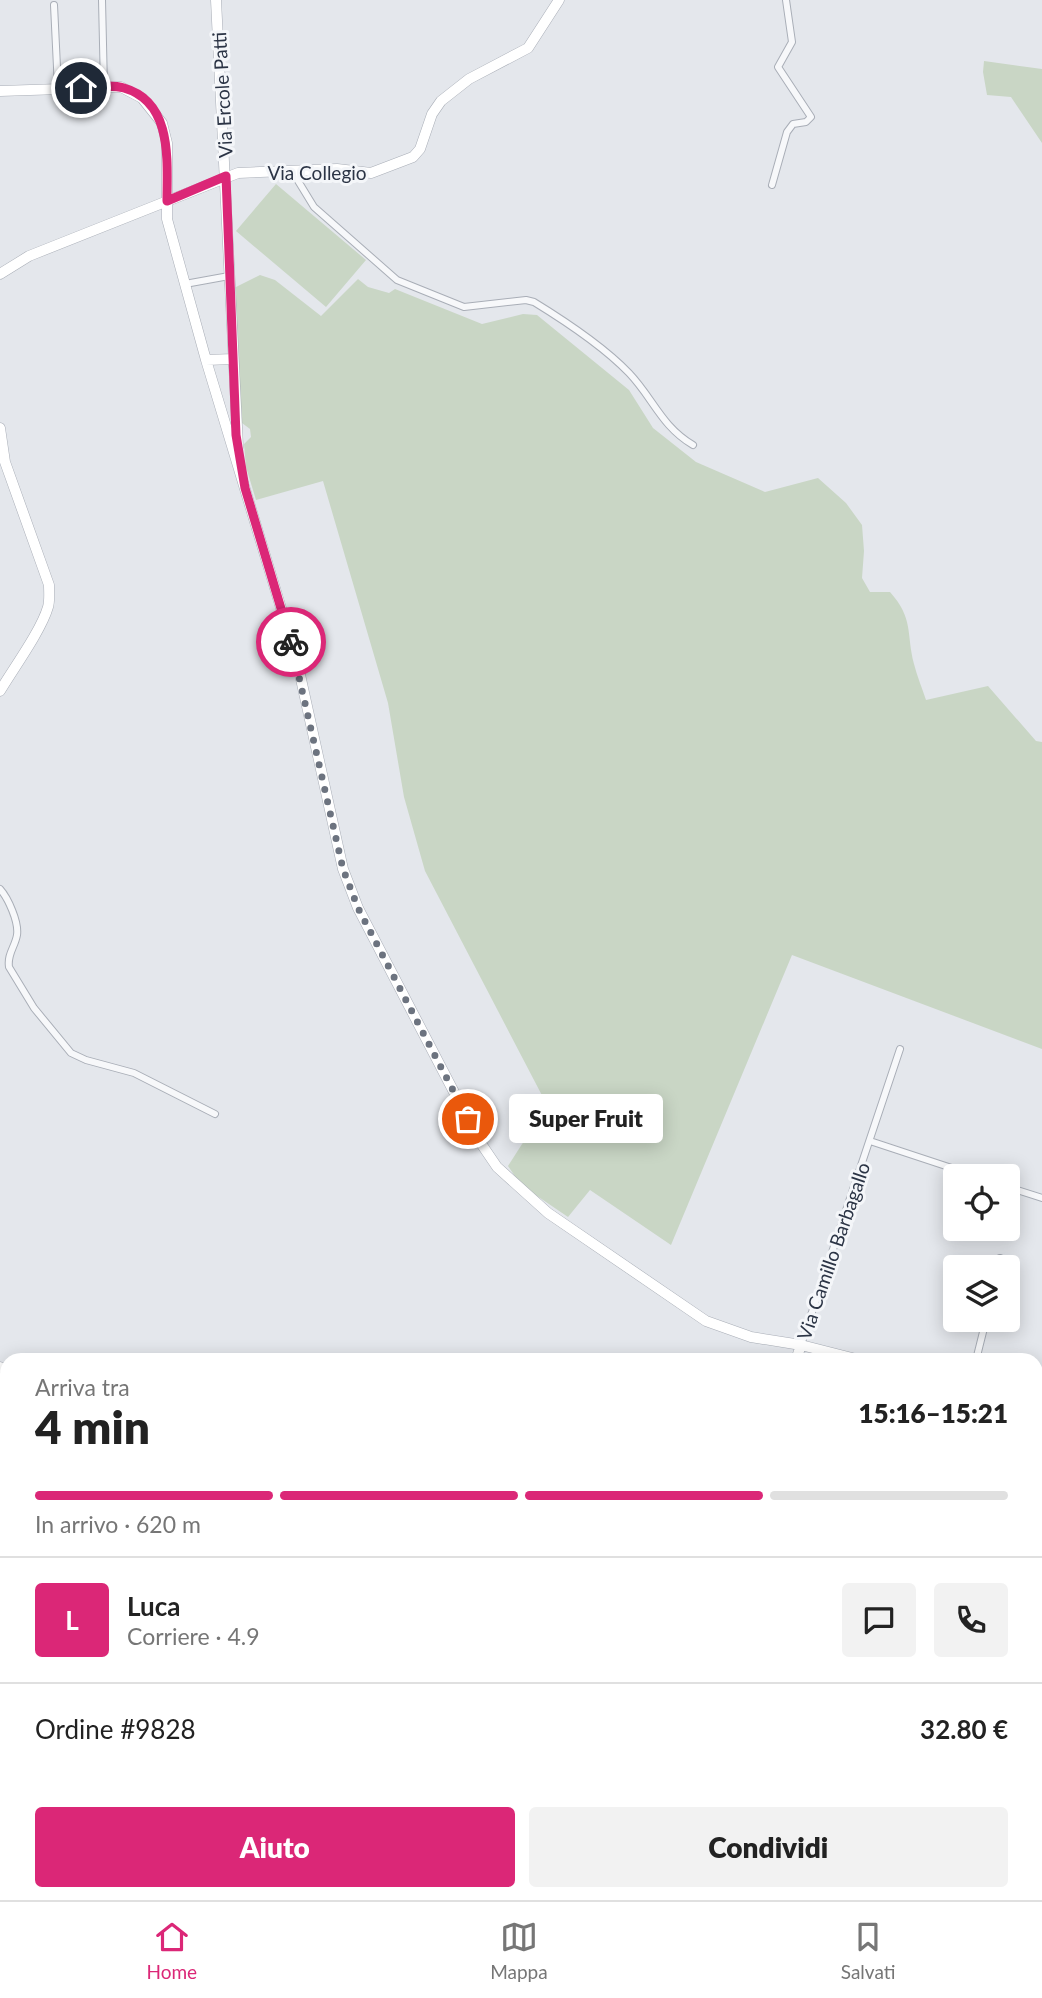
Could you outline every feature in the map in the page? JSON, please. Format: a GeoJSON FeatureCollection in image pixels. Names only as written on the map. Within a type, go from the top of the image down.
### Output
{"type":"FeatureCollection","features":[{"type":"Feature","properties":{"kind":"street"},"geometry":{"type":"LineString","coordinates":[[102,0],[104,87]]}},
{"type":"Feature","properties":{"kind":"street","name":"Via Ercole Patti"},"geometry":{"type":"LineString","coordinates":[[216,0],[236,435],[245,488]]}},
{"type":"Feature","properties":{"kind":"street","name":"Via Collegio"},"geometry":{"type":"LineString","coordinates":[[0,274],[29,256],[226,176],[238,173],[337,169],[371,173],[413,157],[420,149],[432,114],[440,101],[469,79],[528,48],[559,0]]}},
{"type":"Feature","properties":{"kind":"street"},"geometry":{"type":"LineString","coordinates":[[772,185],[789,127],[806,122],[811,117],[778,67],[792,42],[786,0]]}},
{"type":"Feature","properties":{"kind":"street"},"geometry":{"type":"LineString","coordinates":[[54,5],[58,89]]}},
{"type":"Feature","properties":{"kind":"street"},"geometry":{"type":"LineString","coordinates":[[0,91],[121,87],[134,92],[150,106],[162,123],[167,143],[167,219],[206,360],[297,661],[343,869],[358,908],[480,1142],[497,1167],[548,1213],[706,1321],[751,1337],[832,1353]]}},
{"type":"Feature","properties":{"kind":"street"},"geometry":{"type":"LineString","coordinates":[[292,171],[314,207],[397,280],[464,307],[526,300],[534,302],[619,363],[671,428],[694,445]]}},
{"type":"Feature","properties":{"kind":"street"},"geometry":{"type":"LineString","coordinates":[[185,284],[229,276]]}},
{"type":"Feature","properties":{"kind":"street"},"geometry":{"type":"LineString","coordinates":[[206,360],[233,359]]}},
{"type":"Feature","properties":{"kind":"street"},"geometry":{"type":"LineString","coordinates":[[0,428],[5,462],[49,585],[50,596],[42,621],[0,691]]}},
{"type":"Feature","properties":{"kind":"street"},"geometry":{"type":"LineString","coordinates":[[0,889],[7,899],[17,930],[8,959],[9,967],[34,1008],[71,1053],[86,1060],[134,1073],[215,1114]]}},
{"type":"Feature","properties":{"kind":"street","name":"Via Camillo Barbagallo"},"geometry":{"type":"LineString","coordinates":[[798,1353],[900,1049]]}},
{"type":"Feature","properties":{"kind":"street","name":"Via Camillo Barbagallo"},"geometry":{"type":"LineString","coordinates":[[870,1141],[943,1165]]}},
{"type":"Feature","properties":{"kind":"street"},"geometry":{"type":"LineString","coordinates":[[1020,1190],[1042,1198]]}},
{"type":"Feature","properties":{"kind":"street"},"geometry":{"type":"LineString","coordinates":[[978,1353],[983,1332]]}},
{"type":"Feature","properties":{"kind":"green space"},"geometry":{"type":"Polygon","coordinates":[[[984,61],[1042,69],[1042,143],[1011,97],[987,95],[984,61]]]}},
{"type":"Feature","properties":{"kind":"green space"},"geometry":{"type":"Polygon","coordinates":[[[276,184],[366,260],[326,307],[236,231],[276,184]]]}},
{"type":"Feature","properties":{"kind":"green space"},"geometry":{"type":"Polygon","coordinates":[[[260,275],[275,280],[321,316],[358,279],[368,287],[389,293],[395,289],[482,324],[523,314],[537,315],[629,390],[653,428],[696,462],[765,492],[818,478],[846,503],[862,525],[862,578],[870,592],[890,592],[903,610],[914,664],[926,700],[988,686],[1036,741],[1042,742],[1042,1049],[792,955],[671,1245],[590,1190],[568,1217],[521,1185],[508,1166],[547,1105],[425,871],[404,797],[388,703],[323,481],[256,500],[246,467],[244,444],[251,437],[250,429],[242,423],[234,288],[260,275]]]}},
{"type":"Feature","properties":{"kind":"way so far"},"geometry":{"type":"LineString","coordinates":[[291,642],[343,869],[358,908],[468,1119]]}},
{"type":"Feature","properties":{"kind":"place","name":"Super Fruit"},"geometry":{"type":"Point","coordinates":[468,1119]}},
{"type":"Feature","properties":{"kind":"route"},"geometry":{"type":"LineString","coordinates":[[81,88],[127,89],[142,98],[156,113],[162,123],[167,143],[167,201],[226,176],[236,435],[245,488],[291,642]]}}]}
